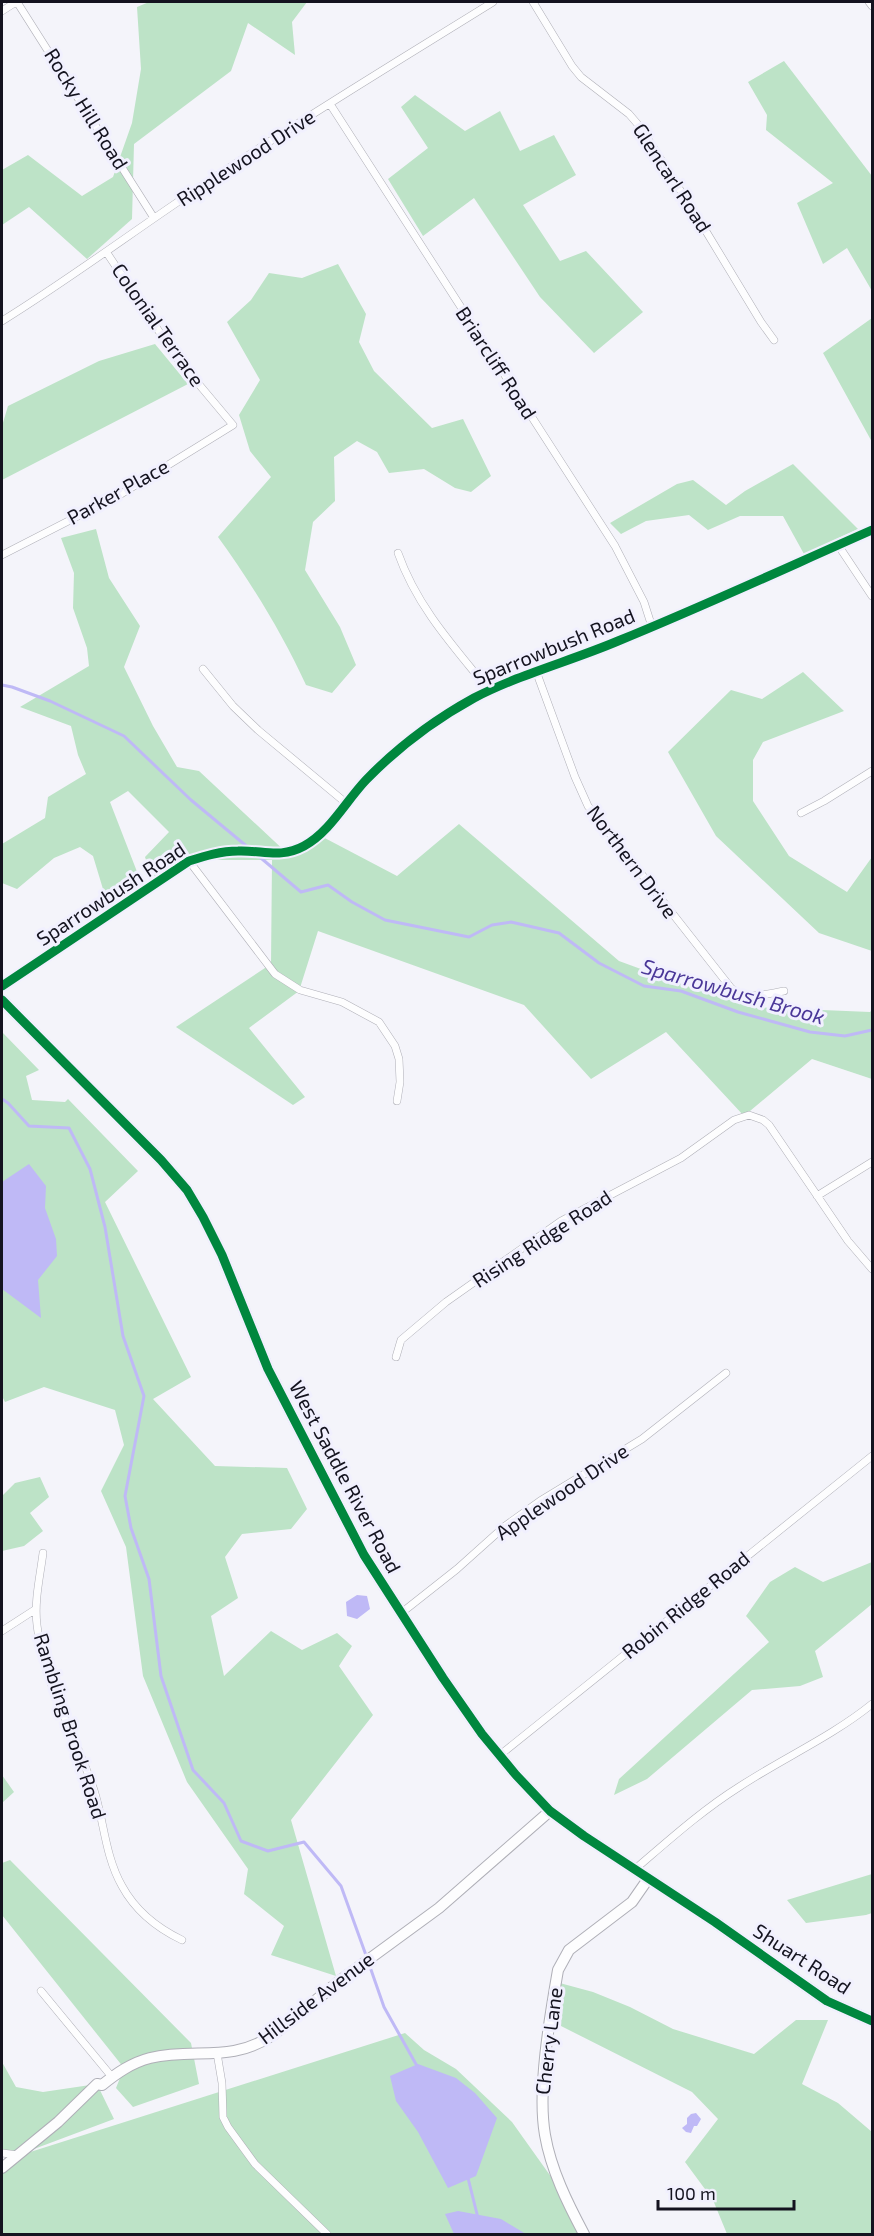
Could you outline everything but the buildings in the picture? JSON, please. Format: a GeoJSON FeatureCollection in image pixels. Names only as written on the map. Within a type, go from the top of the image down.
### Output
{"type":"FeatureCollection","features":[{"type":"Feature","properties":{"kind":"street"},"geometry":{"type":"LineString","coordinates":[[2,11],[16,2]]}},
{"type":"Feature","properties":{"kind":"street","name":"Rocky Hill Road"},"geometry":{"type":"LineString","coordinates":[[16,2],[154,218]]}},
{"type":"Feature","properties":{"kind":"street","name":"Ripplewood Drive"},"geometry":{"type":"LineString","coordinates":[[2,321],[154,218],[330,104],[494,2]]}},
{"type":"Feature","properties":{"kind":"street","name":"Glencarl Road"},"geometry":{"type":"LineString","coordinates":[[533,2],[581,78],[629,114],[641,128],[760,322],[774,340]]}},
{"type":"Feature","properties":{"kind":"street"},"geometry":{"type":"LineString","coordinates":[[869,2],[873,6]]}},
{"type":"Feature","properties":{"kind":"street","name":"Briarcliff Road"},"geometry":{"type":"LineString","coordinates":[[330,104],[615,546],[644,602],[652,627]]}},
{"type":"Feature","properties":{"kind":"street","name":"Colonial Terrace"},"geometry":{"type":"LineString","coordinates":[[107,252],[176,357],[233,425]]}},
{"type":"Feature","properties":{"kind":"street","name":"Parker Place"},"geometry":{"type":"LineString","coordinates":[[2,555],[116,498],[233,425]]}},
{"type":"Feature","properties":{"kind":"street","name":"Sparrowbush Road"},"geometry":{"type":"LineString","coordinates":[[2,986],[189,861],[221,852],[279,854],[291,852],[310,843],[322,833],[372,774],[408,741],[456,708],[489,690],[652,627],[873,530]]}},
{"type":"Feature","properties":{"kind":"street"},"geometry":{"type":"LineString","coordinates":[[838,545],[873,596]]}},
{"type":"Feature","properties":{"kind":"street"},"geometry":{"type":"LineString","coordinates":[[398,553],[421,604],[489,690]]}},
{"type":"Feature","properties":{"kind":"street"},"geometry":{"type":"LineString","coordinates":[[203,669],[233,706],[258,730],[346,803]]}},
{"type":"Feature","properties":{"kind":"street","name":"Northern Drive"},"geometry":{"type":"LineString","coordinates":[[536,671],[588,806],[613,841],[730,988],[744,996],[752,997],[784,991]]}},
{"type":"Feature","properties":{"kind":"street"},"geometry":{"type":"LineString","coordinates":[[801,813],[873,771]]}},
{"type":"Feature","properties":{"kind":"street"},"geometry":{"type":"LineString","coordinates":[[189,861],[275,974],[300,990],[342,1002],[379,1023],[395,1047],[399,1059],[400,1082],[397,1101]]}},
{"type":"Feature","properties":{"kind":"street","name":"West Saddle River Road"},"geometry":{"type":"LineString","coordinates":[[2,1000],[161,1160],[196,1204],[222,1255],[255,1340],[273,1379],[355,1539],[400,1614],[461,1705],[500,1755],[550,1811],[634,1870],[715,1922]]}},
{"type":"Feature","properties":{"kind":"street","name":"Rising Ridge Road"},"geometry":{"type":"LineString","coordinates":[[396,1357],[401,1340],[446,1302],[561,1221],[681,1158],[734,1119],[749,1115],[769,1125],[817,1196]]}},
{"type":"Feature","properties":{"kind":"street"},"geometry":{"type":"LineString","coordinates":[[873,1162],[817,1196],[848,1241],[873,1269]]}},
{"type":"Feature","properties":{"kind":"street","name":"Applewood Drive"},"geometry":{"type":"LineString","coordinates":[[400,1614],[457,1569],[505,1526],[540,1501],[642,1438],[726,1373]]}},
{"type":"Feature","properties":{"kind":"street","name":"Robin Ridge Road"},"geometry":{"type":"LineString","coordinates":[[500,1755],[873,1456]]}},
{"type":"Feature","properties":{"kind":"street","name":"Rambling Brook Road"},"geometry":{"type":"LineString","coordinates":[[43,1553],[36,1609],[40,1641],[50,1674],[95,1793],[114,1870],[122,1887],[144,1914],[156,1925],[182,1940]]}},
{"type":"Feature","properties":{"kind":"street"},"geometry":{"type":"LineString","coordinates":[[2,1631],[36,1609]]}},
{"type":"Feature","properties":{"kind":"street"},"geometry":{"type":"LineString","coordinates":[[634,1870],[694,1818],[737,1788],[831,1734],[873,1704]]}},
{"type":"Feature","properties":{"kind":"street","name":"Hillside Avenue"},"geometry":{"type":"LineString","coordinates":[[2,2168],[58,2122],[97,2084],[102,2085],[136,2063],[165,2056],[236,2052],[261,2043],[379,1950],[439,1908],[550,1811]]}},
{"type":"Feature","properties":{"kind":"street","name":"Cherry Lane"},"geometry":{"type":"LineString","coordinates":[[584,2235],[564,2195],[545,2137],[542,2106],[556,1982],[561,1963],[569,1950],[632,1902],[648,1879]]}},
{"type":"Feature","properties":{"kind":"street","name":"Shuart Road"},"geometry":{"type":"LineString","coordinates":[[715,1922],[826,2001],[873,2021]]}},
{"type":"Feature","properties":{"kind":"street"},"geometry":{"type":"LineString","coordinates":[[41,1991],[112,2077]]}},
{"type":"Feature","properties":{"kind":"street"},"geometry":{"type":"LineString","coordinates":[[217,2053],[222,2083],[223,2117],[228,2127],[255,2164],[327,2235]]}},
{"type":"Feature","properties":{"kind":"street"},"geometry":{"type":"LineString","coordinates":[[2,2153],[18,2155]]}},
{"type":"Feature","properties":{"kind":"green space"},"geometry":{"type":"Polygon","coordinates":[[[149,2],[307,2],[292,22],[295,55],[248,23],[231,71],[134,144],[132,219],[87,259],[29,207],[2,225],[2,170],[28,155],[82,196],[113,177],[132,123],[141,69],[137,7],[149,2]]]}},
{"type":"Feature","properties":{"kind":"green space"},"geometry":{"type":"Polygon","coordinates":[[[784,61],[872,176],[872,291],[847,248],[823,264],[797,203],[833,183],[766,130],[767,115],[748,82],[784,61]]]}},
{"type":"Feature","properties":{"kind":"green space"},"geometry":{"type":"Polygon","coordinates":[[[415,95],[465,131],[500,111],[520,151],[554,135],[576,175],[523,205],[560,261],[586,251],[643,312],[594,353],[540,297],[474,198],[423,236],[388,179],[428,148],[401,107],[415,95]]]}},
{"type":"Feature","properties":{"kind":"green space"},"geometry":{"type":"Polygon","coordinates":[[[338,264],[366,314],[359,342],[374,371],[432,428],[463,419],[491,476],[471,492],[455,488],[424,469],[389,473],[377,452],[357,441],[334,457],[335,501],[313,522],[305,570],[340,627],[356,665],[332,693],[306,685],[266,609],[218,537],[271,477],[250,451],[239,415],[260,380],[227,322],[251,300],[269,273],[302,278],[338,264]]]}},
{"type":"Feature","properties":{"kind":"green space"},"geometry":{"type":"Polygon","coordinates":[[[872,318],[872,442],[823,353],[872,318]]]}},
{"type":"Feature","properties":{"kind":"green space"},"geometry":{"type":"Polygon","coordinates":[[[155,344],[188,384],[2,480],[2,426],[8,406],[99,361],[155,344]]]}},
{"type":"Feature","properties":{"kind":"green space"},"geometry":{"type":"Polygon","coordinates":[[[793,464],[858,529],[804,554],[783,516],[740,516],[708,530],[689,515],[646,521],[621,534],[610,523],[677,484],[693,480],[726,505],[745,491],[793,464]]]}},
{"type":"Feature","properties":{"kind":"green space"},"geometry":{"type":"Polygon","coordinates":[[[96,529],[109,578],[140,626],[124,667],[153,726],[177,767],[199,771],[289,855],[319,835],[397,876],[459,824],[619,961],[709,994],[726,985],[748,1007],[870,1012],[872,1010],[872,1079],[812,1059],[744,1116],[666,1032],[591,1079],[524,1005],[318,931],[299,991],[249,1028],[305,1097],[293,1105],[176,1027],[271,964],[272,860],[186,860],[154,883],[145,857],[169,832],[128,791],[110,802],[141,882],[106,899],[93,856],[80,847],[54,858],[17,889],[2,883],[2,844],[45,818],[48,797],[86,774],[78,755],[71,726],[20,707],[89,666],[87,648],[73,608],[74,573],[61,538],[96,529]]]}},
{"type":"Feature","properties":{"kind":"green space"},"geometry":{"type":"Polygon","coordinates":[[[803,672],[844,711],[763,742],[753,760],[753,801],[789,856],[847,892],[872,857],[872,951],[819,933],[716,836],[668,752],[731,690],[762,699],[803,672]]]}},
{"type":"Feature","properties":{"kind":"green space"},"geometry":{"type":"Polygon","coordinates":[[[2,1032],[39,1070],[26,1076],[32,1100],[65,1102],[68,1099],[138,1171],[105,1202],[191,1377],[153,1399],[215,1466],[287,1468],[307,1509],[291,1529],[242,1534],[225,1557],[238,1598],[211,1616],[224,1676],[271,1631],[302,1650],[337,1633],[352,1646],[339,1666],[373,1715],[291,1820],[336,1976],[271,1955],[284,1926],[244,1894],[248,1869],[187,1782],[143,1676],[126,1547],[101,1491],[124,1445],[115,1410],[44,1387],[5,1402],[2,1396],[2,1032]]]}},
{"type":"Feature","properties":{"kind":"green space"},"geometry":{"type":"Polygon","coordinates":[[[40,1477],[49,1497],[30,1513],[43,1531],[24,1546],[2,1551],[2,1496],[15,1483],[40,1477]]]}},
{"type":"Feature","properties":{"kind":"green space"},"geometry":{"type":"Polygon","coordinates":[[[872,1562],[872,1604],[815,1651],[823,1677],[800,1686],[752,1690],[647,1779],[614,1795],[619,1779],[769,1642],[746,1616],[770,1582],[795,1567],[823,1582],[872,1562]]]}},
{"type":"Feature","properties":{"kind":"green space"},"geometry":{"type":"Polygon","coordinates":[[[2,1775],[14,1792],[2,1803],[2,1775]]]}},
{"type":"Feature","properties":{"kind":"green space"},"geometry":{"type":"Polygon","coordinates":[[[10,1860],[191,2043],[199,2084],[133,2107],[116,2088],[124,2068],[2,1915],[2,1863],[10,1860]]]}},
{"type":"Feature","properties":{"kind":"green space"},"geometry":{"type":"Polygon","coordinates":[[[872,1874],[872,1913],[866,1915],[806,1923],[787,1900],[872,1874]]]}},
{"type":"Feature","properties":{"kind":"green space"},"geometry":{"type":"Polygon","coordinates":[[[556,1982],[593,1992],[630,2007],[673,2029],[754,2054],[796,2020],[828,2020],[802,2084],[838,2103],[872,2132],[872,2234],[727,2234],[713,2200],[685,2162],[718,2119],[692,2092],[559,2025],[556,1982]]]}},
{"type":"Feature","properties":{"kind":"green space"},"geometry":{"type":"Polygon","coordinates":[[[405,2033],[424,2050],[456,2069],[512,2122],[564,2195],[586,2234],[2,2234],[2,2161],[405,2033]]]}},
{"type":"Feature","properties":{"kind":"green space"},"geometry":{"type":"Polygon","coordinates":[[[2,2062],[16,2087],[43,2092],[97,2084],[114,2119],[18,2155],[2,2153],[2,2062]]]}},
{"type":"Feature","properties":{"kind":"shaded area"},"geometry":{"type":"Polygon","coordinates":[[[29,1164],[46,1186],[45,1208],[56,1239],[57,1256],[38,1280],[41,1318],[2,1289],[2,1182],[29,1164]]]}},
{"type":"Feature","properties":{"kind":"shaded area"},"geometry":{"type":"Polygon","coordinates":[[[357,1595],[367,1596],[370,1609],[357,1619],[347,1616],[346,1602],[357,1595]]]}},
{"type":"Feature","properties":{"kind":"shaded area"},"geometry":{"type":"Polygon","coordinates":[[[418,2064],[456,2078],[475,2093],[497,2118],[476,2176],[448,2188],[418,2132],[396,2101],[390,2076],[418,2064]]]}},
{"type":"Feature","properties":{"kind":"shaded area"},"geometry":{"type":"Polygon","coordinates":[[[696,2113],[701,2119],[691,2133],[686,2132],[682,2128],[687,2124],[687,2118],[696,2113]]]}},
{"type":"Feature","properties":{"kind":"shaded area"},"geometry":{"type":"Polygon","coordinates":[[[458,2211],[501,2219],[526,2234],[454,2234],[445,2214],[458,2211]]]}},
{"type":"Feature","properties":{"kind":"waterway","name":"Sparrowbush Brook"},"geometry":{"type":"LineString","coordinates":[[2,685],[50,701],[124,736],[191,800],[250,849]]}},
{"type":"Feature","properties":{"kind":"waterway","name":"Sparrowbush Brook"},"geometry":{"type":"LineString","coordinates":[[255,853],[301,892],[328,885],[352,902],[385,920],[469,937],[492,925],[511,922],[559,933],[599,963],[644,986],[681,991],[738,1012],[810,1032],[845,1036],[872,1030]]}},
{"type":"Feature","properties":{"kind":"waterway"},"geometry":{"type":"LineString","coordinates":[[2,1099],[29,1126],[69,1128],[90,1169],[105,1227],[123,1336],[144,1396],[125,1496],[131,1528],[149,1579],[161,1676],[193,1770],[224,1803],[241,1841],[268,1851],[304,1842],[341,1886],[367,1958]]}},
{"type":"Feature","properties":{"kind":"waterway"},"geometry":{"type":"LineString","coordinates":[[369,1964],[384,2007],[417,2066]]}},
{"type":"Feature","properties":{"kind":"waterway"},"geometry":{"type":"LineString","coordinates":[[468,2178],[478,2218]]}},
{"type":"Feature","properties":{"kind":"cycle path"},"geometry":{"type":"LineString","coordinates":[[2,986],[189,861],[225,852],[279,853],[304,846],[322,833],[366,780],[391,756],[445,715],[474,698],[509,682],[650,628],[872,530]]}},
{"type":"Feature","properties":{"kind":"cycle path"},"geometry":{"type":"LineString","coordinates":[[2,1000],[161,1160],[187,1190],[222,1255],[268,1369],[364,1555],[443,1678],[482,1734],[516,1775],[550,1811],[584,1836],[715,1922],[827,2001],[872,2021]]}}]}
